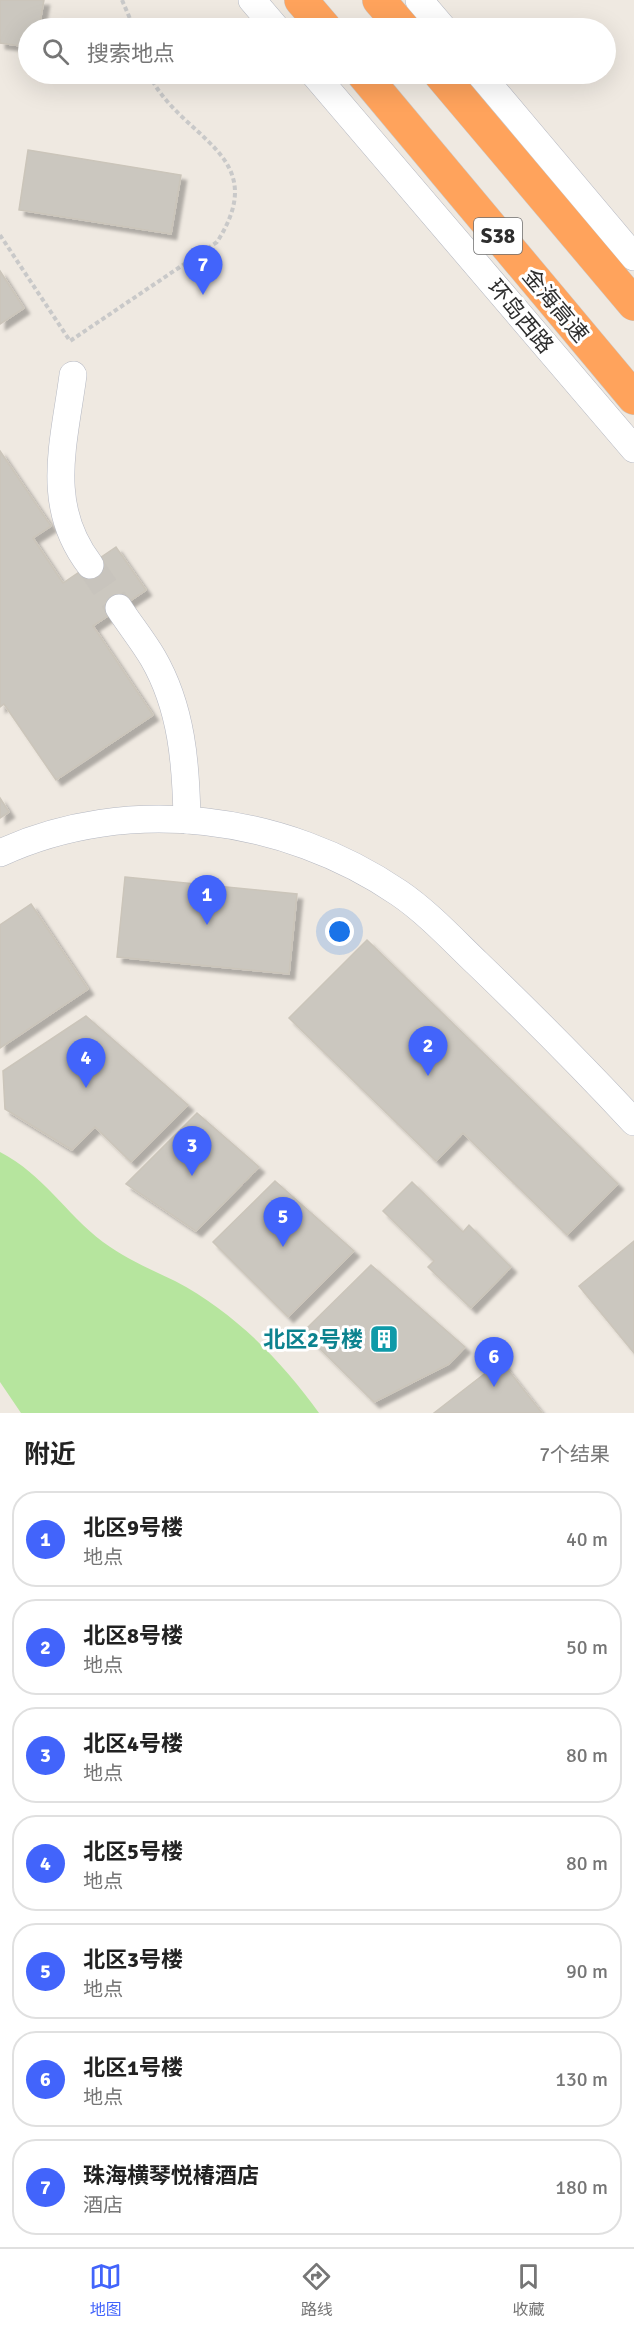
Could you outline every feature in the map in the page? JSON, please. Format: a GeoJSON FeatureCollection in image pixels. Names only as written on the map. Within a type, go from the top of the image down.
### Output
{"type":"FeatureCollection","features":[{"type":"Feature","properties":{"kind":"highway"},"geometry":{"type":"LineString","coordinates":[[302,0],[317,18]]}},
{"type":"Feature","properties":{"kind":"highway"},"geometry":{"type":"LineString","coordinates":[[379,0],[394,18]]}},
{"type":"Feature","properties":{"kind":"highway","name":"金海高速"},"geometry":{"type":"LineString","coordinates":[[371,84],[634,398]]}},
{"type":"Feature","properties":{"kind":"highway","name":"S38"},"geometry":{"type":"LineString","coordinates":[[448,84],[634,304]]}},
{"type":"Feature","properties":{"kind":"street"},"geometry":{"type":"LineString","coordinates":[[252,0],[267,18]]}},
{"type":"Feature","properties":{"kind":"street"},"geometry":{"type":"LineString","coordinates":[[419,0],[434,18]]}},
{"type":"Feature","properties":{"kind":"street","name":"环岛西路"},"geometry":{"type":"LineString","coordinates":[[323,84],[634,449]]}},
{"type":"Feature","properties":{"kind":"street"},"geometry":{"type":"LineString","coordinates":[[488,84],[634,256]]}},
{"type":"Feature","properties":{"kind":"street"},"geometry":{"type":"LineString","coordinates":[[73,375],[60,490],[66,523],[80,552],[90,565]]}},
{"type":"Feature","properties":{"kind":"street"},"geometry":{"type":"LineString","coordinates":[[119,608],[153,658],[176,713],[186,771],[187,820]]}},
{"type":"Feature","properties":{"kind":"street"},"geometry":{"type":"LineString","coordinates":[[0,853],[43,837],[78,828],[114,822],[187,820],[244,828],[299,842],[344,861],[402,894],[523,1007],[634,1122]]}},
{"type":"Feature","properties":{"kind":"path"},"geometry":{"type":"LineString","coordinates":[[122,0],[130,18]]}},
{"type":"Feature","properties":{"kind":"path"},"geometry":{"type":"LineString","coordinates":[[0,235],[70,341],[217,242],[231,219],[236,193],[230,167],[215,145],[180,117],[165,101],[155,84]]}},
{"type":"Feature","properties":{"kind":"green space"},"geometry":{"type":"Polygon","coordinates":[[[0,1152],[16,1161],[42,1183],[89,1231],[103,1242],[129,1259],[197,1293],[236,1322],[289,1374],[319,1413],[21,1413],[0,1382],[0,1152]]]}},
{"type":"Feature","properties":{"kind":"building"},"geometry":{"type":"Polygon","coordinates":[[[0,0],[44,0],[41,18],[18,18],[18,46],[0,43],[0,0]]]}},
{"type":"Feature","properties":{"kind":"building"},"geometry":{"type":"Polygon","coordinates":[[[28,150],[181,175],[171,234],[19,210],[28,150]]]}},
{"type":"Feature","properties":{"kind":"building"},"geometry":{"type":"Polygon","coordinates":[[[0,271],[24,308],[0,324],[0,271]]]}},
{"type":"Feature","properties":{"kind":"building"},"geometry":{"type":"Polygon","coordinates":[[[0,451],[51,526],[33,538],[63,583],[116,547],[146,590],[93,626],[153,715],[56,780],[4,704],[0,707],[0,451]]]}},
{"type":"Feature","properties":{"kind":"building"},"geometry":{"type":"Polygon","coordinates":[[[0,798],[9,812],[0,818],[0,798]]]}},
{"type":"Feature","properties":{"kind":"building"},"geometry":{"type":"Polygon","coordinates":[[[125,877],[297,894],[289,974],[117,957],[125,877]]]}},
{"type":"Feature","properties":{"kind":"building"},"geometry":{"type":"Polygon","coordinates":[[[31,904],[88,989],[0,1048],[0,925],[31,904]]]}},
{"type":"Feature","properties":{"kind":"building"},"geometry":{"type":"Polygon","coordinates":[[[367,940],[618,1184],[567,1235],[463,1133],[436,1161],[289,1018],[367,940]]]}},
{"type":"Feature","properties":{"kind":"building"},"geometry":{"type":"Polygon","coordinates":[[[86,1016],[188,1105],[131,1162],[95,1127],[72,1150],[5,1109],[3,1071],[86,1016]]]}},
{"type":"Feature","properties":{"kind":"building"},"geometry":{"type":"Polygon","coordinates":[[[197,1113],[259,1167],[196,1231],[126,1184],[197,1113]]]}},
{"type":"Feature","properties":{"kind":"building"},"geometry":{"type":"Polygon","coordinates":[[[275,1181],[354,1251],[288,1317],[213,1242],[275,1181]]]}},
{"type":"Feature","properties":{"kind":"building"},"geometry":{"type":"Polygon","coordinates":[[[412,1182],[463,1232],[469,1225],[511,1267],[471,1308],[428,1267],[434,1261],[383,1211],[412,1182]]]}},
{"type":"Feature","properties":{"kind":"building"},"geometry":{"type":"Polygon","coordinates":[[[634,1241],[634,1353],[579,1286],[634,1241]]]}},
{"type":"Feature","properties":{"kind":"building","name":"北区2号楼"},"geometry":{"type":"Polygon","coordinates":[[[371,1265],[465,1347],[449,1364],[374,1402],[303,1332],[371,1265]]]}},
{"type":"Feature","properties":{"kind":"building"},"geometry":{"type":"Polygon","coordinates":[[[501,1361],[542,1413],[434,1413],[501,1361]]]}},
{"type":"Feature","properties":{"kind":"tunnel"},"geometry":{"type":"LineString","coordinates":[[90,565],[119,608]]}},
{"type":"Feature","properties":{"kind":"place","name":"珠海横琴悦椿酒店"},"geometry":{"type":"Point","coordinates":[203,295]}},
{"type":"Feature","properties":{"kind":"place","name":"北区9号楼"},"geometry":{"type":"Point","coordinates":[207,925]}},
{"type":"Feature","properties":{"kind":"place","name":"北区8号楼"},"geometry":{"type":"Point","coordinates":[428,1076]}},
{"type":"Feature","properties":{"kind":"place","name":"北区5号楼"},"geometry":{"type":"Point","coordinates":[86,1088]}},
{"type":"Feature","properties":{"kind":"place","name":"北区4号楼"},"geometry":{"type":"Point","coordinates":[192,1176]}},
{"type":"Feature","properties":{"kind":"place","name":"北区3号楼"},"geometry":{"type":"Point","coordinates":[283,1247]}},
{"type":"Feature","properties":{"kind":"place","name":"北区2号楼"},"geometry":{"type":"Point","coordinates":[384,1339]}},
{"type":"Feature","properties":{"kind":"place","name":"北区1号楼"},"geometry":{"type":"Point","coordinates":[494,1387]}}]}
